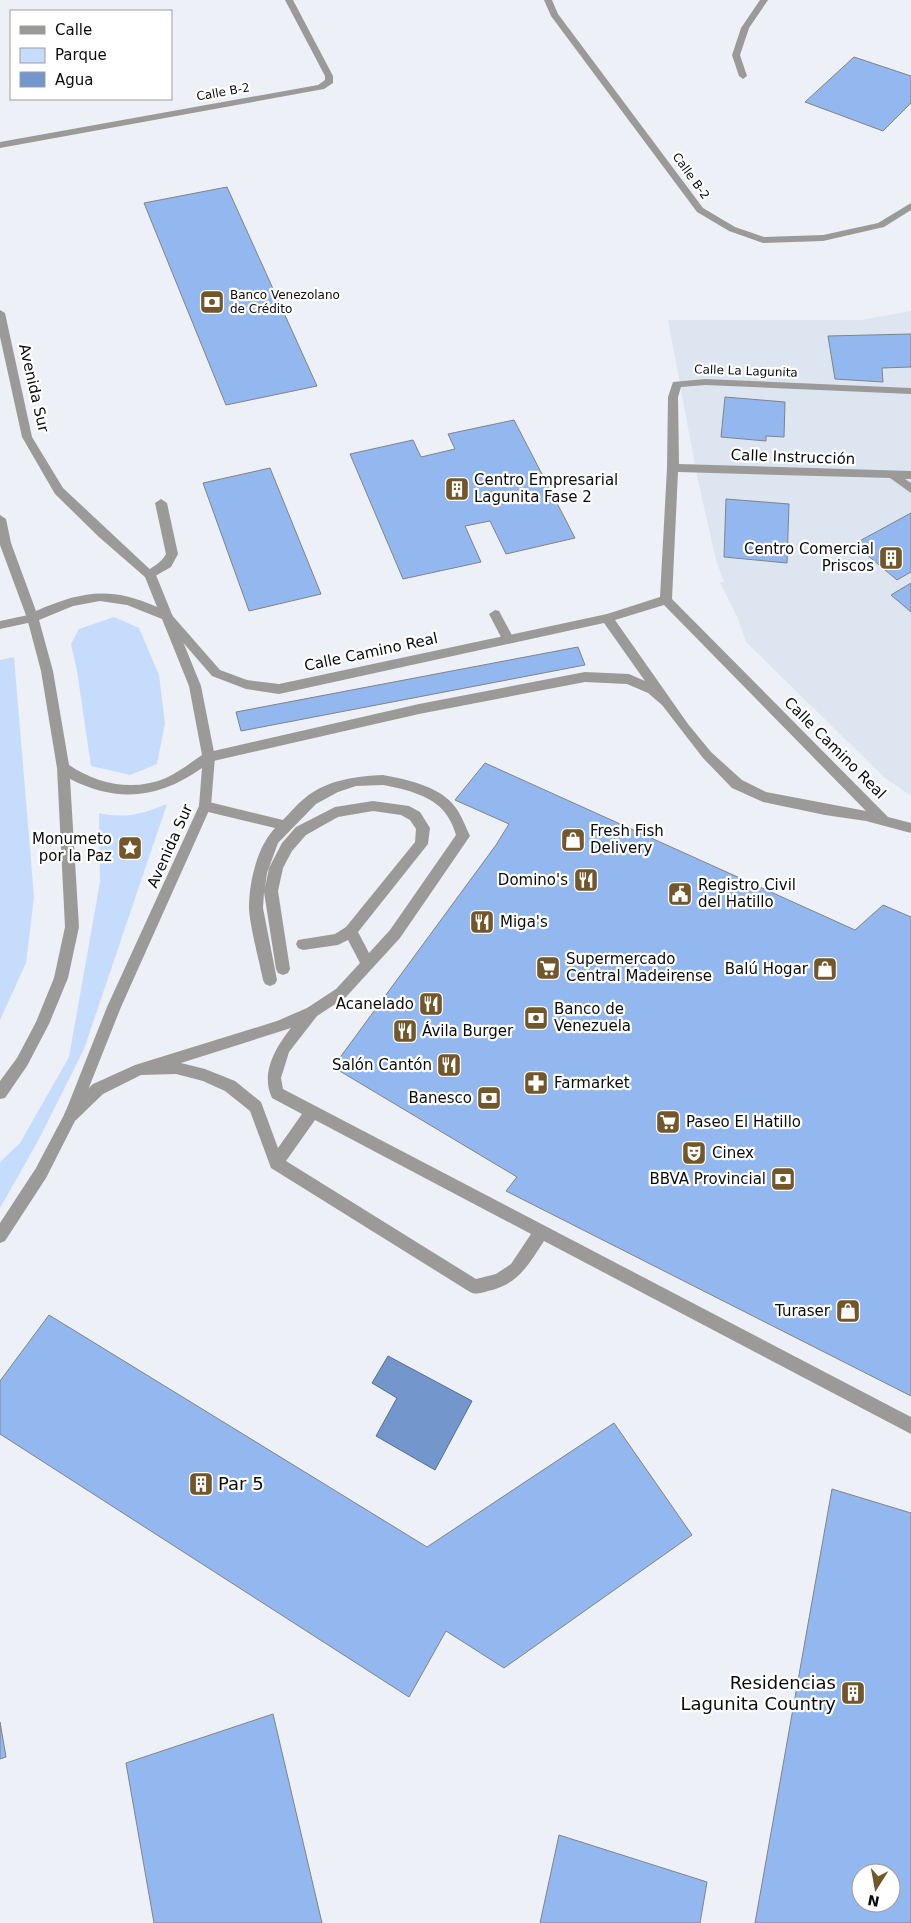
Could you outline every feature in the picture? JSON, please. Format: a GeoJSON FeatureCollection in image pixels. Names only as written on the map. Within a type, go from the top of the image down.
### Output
{"type":"FeatureCollection","features":[{"type":"Feature","properties":{"kind":"street","name":"Calle B-2"},"geometry":{"type":"LineString","coordinates":[[0,145],[321,87],[330,81],[329,76],[289,0]]}},
{"type":"Feature","properties":{"kind":"street","name":"Calle B-2"},"geometry":{"type":"LineString","coordinates":[[548,0],[554,14],[580,50],[640,126],[700,210],[732,230],[763,240],[823,238],[881,225],[911,206]]}},
{"type":"Feature","properties":{"kind":"street"},"geometry":{"type":"LineString","coordinates":[[743,76],[736,55],[745,28],[764,0]]}},
{"type":"Feature","properties":{"kind":"street","name":"Avenida Sur"},"geometry":{"type":"LineString","coordinates":[[0,313],[27,437],[59,491],[103,534],[150,575],[195,686],[209,757],[205,806],[114,1007],[71,1116],[41,1173],[0,1236]]}},
{"type":"Feature","properties":{"kind":"street","name":"Calle La Lagunita"},"geometry":{"type":"LineString","coordinates":[[666,600],[673,468],[673,397],[677,384],[705,382],[911,391]]}},
{"type":"Feature","properties":{"kind":"street","name":"Calle Instrucción"},"geometry":{"type":"LineString","coordinates":[[673,468],[911,475]]}},
{"type":"Feature","properties":{"kind":"street"},"geometry":{"type":"LineString","coordinates":[[894,476],[911,489]]}},
{"type":"Feature","properties":{"kind":"street"},"geometry":{"type":"LineString","coordinates":[[150,575],[167,564],[172,554],[161,503]]}},
{"type":"Feature","properties":{"kind":"street"},"geometry":{"type":"LineString","coordinates":[[0,520],[5,543],[33,618],[47,671],[63,768],[72,927],[61,978],[42,1024],[22,1062],[0,1093]]}},
{"type":"Feature","properties":{"kind":"street"},"geometry":{"type":"LineString","coordinates":[[0,625],[33,618],[73,600],[102,596],[117,596],[136,602],[166,616]]}},
{"type":"Feature","properties":{"kind":"street","name":"Calle Camino Real"},"geometry":{"type":"LineString","coordinates":[[166,616],[216,672],[246,684],[279,688],[608,618],[666,600],[884,820]]}},
{"type":"Feature","properties":{"kind":"street"},"geometry":{"type":"LineString","coordinates":[[495,614],[508,639]]}},
{"type":"Feature","properties":{"kind":"street","name":"Calle Camino Real"},"geometry":{"type":"LineString","coordinates":[[608,618],[666,702],[707,755],[737,784],[763,796],[825,810],[884,820]]}},
{"type":"Feature","properties":{"kind":"street","name":"Calle Camino Real"},"geometry":{"type":"LineString","coordinates":[[209,757],[410,711],[586,677],[629,679],[652,690],[666,702]]}},
{"type":"Feature","properties":{"kind":"street"},"geometry":{"type":"LineString","coordinates":[[63,768],[76,778],[92,784],[111,789],[131,790],[164,784],[209,757]]}},
{"type":"Feature","properties":{"kind":"street"},"geometry":{"type":"LineString","coordinates":[[71,1116],[98,1089],[140,1069],[280,1026],[312,1012],[341,993],[395,934],[463,836],[453,813],[441,800],[409,785],[383,780],[356,781],[334,788],[311,800],[272,840],[260,873],[256,908],[270,980]]}},
{"type":"Feature","properties":{"kind":"street"},"geometry":{"type":"LineString","coordinates":[[205,806],[286,826]]}},
{"type":"Feature","properties":{"kind":"street"},"geometry":{"type":"LineString","coordinates":[[283,969],[271,891],[276,868],[287,847],[302,831],[335,812],[373,806],[404,810],[415,816],[423,828],[421,844],[351,931],[338,939],[303,944]]}},
{"type":"Feature","properties":{"kind":"street"},"geometry":{"type":"LineString","coordinates":[[884,820],[911,828]]}},
{"type":"Feature","properties":{"kind":"street"},"geometry":{"type":"LineString","coordinates":[[351,931],[367,964]]}},
{"type":"Feature","properties":{"kind":"street"},"geometry":{"type":"LineString","coordinates":[[312,1012],[284,1048],[274,1078],[277,1093],[911,1426]]}},
{"type":"Feature","properties":{"kind":"street"},"geometry":{"type":"LineString","coordinates":[[140,1069],[176,1068],[205,1075],[230,1086],[256,1107],[276,1163],[475,1288],[500,1282],[516,1270],[542,1232]]}},
{"type":"Feature","properties":{"kind":"street"},"geometry":{"type":"LineString","coordinates":[[276,1163],[312,1112]]}},
{"type":"Feature","properties":{"kind":"shaded area"},"geometry":{"type":"Polygon","coordinates":[[[911,311],[911,796],[884,777],[746,642],[737,616],[720,583],[724,582],[716,560],[697,476],[668,320],[861,320],[911,311]]]}},
{"type":"Feature","properties":{"kind":"green space"},"geometry":{"type":"Polygon","coordinates":[[[114,617],[139,628],[159,675],[165,723],[157,764],[130,775],[91,766],[77,671],[71,644],[79,629],[114,617]]]}},
{"type":"Feature","properties":{"kind":"green space"},"geometry":{"type":"Polygon","coordinates":[[[14,657],[34,897],[26,963],[0,1020],[0,660],[14,657]]]}},
{"type":"Feature","properties":{"kind":"green space"},"geometry":{"type":"Polygon","coordinates":[[[167,804],[84,1049],[38,1141],[0,1208],[0,1162],[20,1143],[69,1057],[100,882],[99,813],[118,816],[134,814],[167,804]]]}},
{"type":"Feature","properties":{"kind":"water"},"geometry":{"type":"Polygon","coordinates":[[[388,1356],[472,1401],[435,1470],[376,1436],[397,1398],[372,1383],[388,1356]]]}},
{"type":"Feature","properties":{"kind":"building"},"geometry":{"type":"Polygon","coordinates":[[[854,57],[911,76],[911,103],[883,131],[805,102],[854,57]]]}},
{"type":"Feature","properties":{"kind":"building"},"geometry":{"type":"Polygon","coordinates":[[[227,187],[317,386],[226,405],[144,203],[227,187]]]}},
{"type":"Feature","properties":{"kind":"building"},"geometry":{"type":"Polygon","coordinates":[[[911,334],[911,367],[882,368],[883,382],[835,379],[828,336],[911,334]]]}},
{"type":"Feature","properties":{"kind":"building"},"geometry":{"type":"Polygon","coordinates":[[[725,397],[785,402],[784,437],[766,436],[766,441],[721,437],[725,397]]]}},
{"type":"Feature","properties":{"kind":"building","name":"Centro Empresarial Lagunita Fase 2"},"geometry":{"type":"Polygon","coordinates":[[[514,420],[575,538],[506,554],[490,521],[465,526],[481,562],[403,579],[350,454],[413,440],[421,457],[455,449],[448,434],[514,420]]]}},
{"type":"Feature","properties":{"kind":"building"},"geometry":{"type":"Polygon","coordinates":[[[270,468],[321,594],[249,611],[203,483],[270,468]]]}},
{"type":"Feature","properties":{"kind":"building"},"geometry":{"type":"Polygon","coordinates":[[[726,499],[789,504],[787,563],[724,557],[726,499]]]}},
{"type":"Feature","properties":{"kind":"building","name":"Centro Comercial Priscos"},"geometry":{"type":"Polygon","coordinates":[[[911,513],[911,572],[897,580],[854,544],[911,513]]]}},
{"type":"Feature","properties":{"kind":"building"},"geometry":{"type":"Polygon","coordinates":[[[911,583],[911,612],[891,595],[911,583]]]}},
{"type":"Feature","properties":{"kind":"building"},"geometry":{"type":"Polygon","coordinates":[[[578,647],[585,665],[241,731],[236,712],[578,647]]]}},
{"type":"Feature","properties":{"kind":"building","name":"Paseo El Hatillo"},"geometry":{"type":"Polygon","coordinates":[[[485,763],[855,930],[883,905],[911,917],[911,1396],[506,1191],[517,1177],[333,1067],[496,845],[509,824],[455,800],[485,763]]]}},
{"type":"Feature","properties":{"kind":"building","name":"Par 5"},"geometry":{"type":"Polygon","coordinates":[[[49,1315],[427,1547],[614,1423],[692,1535],[504,1668],[446,1631],[409,1697],[0,1434],[0,1381],[49,1315]]]}},
{"type":"Feature","properties":{"kind":"building","name":"Residencias Lagunita Country"},"geometry":{"type":"Polygon","coordinates":[[[832,1489],[911,1513],[911,1923],[755,1923],[832,1489]]]}},
{"type":"Feature","properties":{"kind":"building"},"geometry":{"type":"Polygon","coordinates":[[[273,1714],[322,1923],[154,1923],[126,1763],[273,1714]]]}},
{"type":"Feature","properties":{"kind":"building"},"geometry":{"type":"Polygon","coordinates":[[[0,1722],[6,1757],[0,1759],[0,1722]]]}},
{"type":"Feature","properties":{"kind":"building"},"geometry":{"type":"Polygon","coordinates":[[[559,1835],[707,1882],[700,1923],[540,1923],[559,1835]]]}},
{"type":"Feature","properties":{"kind":"place","name":"Banco Venezolano de Crédito"},"geometry":{"type":"Point","coordinates":[212,302]}},
{"type":"Feature","properties":{"kind":"place","name":"Centro Empresarial Lagunita Fase 2"},"geometry":{"type":"Point","coordinates":[457,489]}},
{"type":"Feature","properties":{"kind":"place","name":"Centro Comercial Priscos"},"geometry":{"type":"Point","coordinates":[891,558]}},
{"type":"Feature","properties":{"kind":"place","name":"Fresh Fish Delivery"},"geometry":{"type":"Point","coordinates":[573,840]}},
{"type":"Feature","properties":{"kind":"place","name":"Monumeto por la Paz"},"geometry":{"type":"Point","coordinates":[130,848]}},
{"type":"Feature","properties":{"kind":"place","name":"Domino's"},"geometry":{"type":"Point","coordinates":[586,880]}},
{"type":"Feature","properties":{"kind":"place","name":"Registro Civil del Hatillo"},"geometry":{"type":"Point","coordinates":[680,894]}},
{"type":"Feature","properties":{"kind":"place","name":"Miga's"},"geometry":{"type":"Point","coordinates":[482,922]}},
{"type":"Feature","properties":{"kind":"place","name":"Supermercado Central Madeirense"},"geometry":{"type":"Point","coordinates":[548,968]}},
{"type":"Feature","properties":{"kind":"place","name":"Balú Hogar"},"geometry":{"type":"Point","coordinates":[825,969]}},
{"type":"Feature","properties":{"kind":"place","name":"Acanelado"},"geometry":{"type":"Point","coordinates":[431,1004]}},
{"type":"Feature","properties":{"kind":"place","name":"Banco de Venezuela"},"geometry":{"type":"Point","coordinates":[536,1018]}},
{"type":"Feature","properties":{"kind":"place","name":"Ávila Burger"},"geometry":{"type":"Point","coordinates":[405,1031]}},
{"type":"Feature","properties":{"kind":"place","name":"Salón Cantón"},"geometry":{"type":"Point","coordinates":[449,1065]}},
{"type":"Feature","properties":{"kind":"place","name":"Farmarket"},"geometry":{"type":"Point","coordinates":[536,1083]}},
{"type":"Feature","properties":{"kind":"place","name":"Banesco"},"geometry":{"type":"Point","coordinates":[489,1098]}},
{"type":"Feature","properties":{"kind":"place","name":"Paseo El Hatillo"},"geometry":{"type":"Point","coordinates":[668,1122]}},
{"type":"Feature","properties":{"kind":"place","name":"Cinex"},"geometry":{"type":"Point","coordinates":[694,1153]}},
{"type":"Feature","properties":{"kind":"place","name":"BBVA Provincial"},"geometry":{"type":"Point","coordinates":[783,1179]}},
{"type":"Feature","properties":{"kind":"place","name":"Turaser"},"geometry":{"type":"Point","coordinates":[848,1311]}},
{"type":"Feature","properties":{"kind":"place","name":"Par 5"},"geometry":{"type":"Point","coordinates":[201,1484]}},
{"type":"Feature","properties":{"kind":"place","name":"Residencias Lagunita Country"},"geometry":{"type":"Point","coordinates":[853,1693]}}]}
